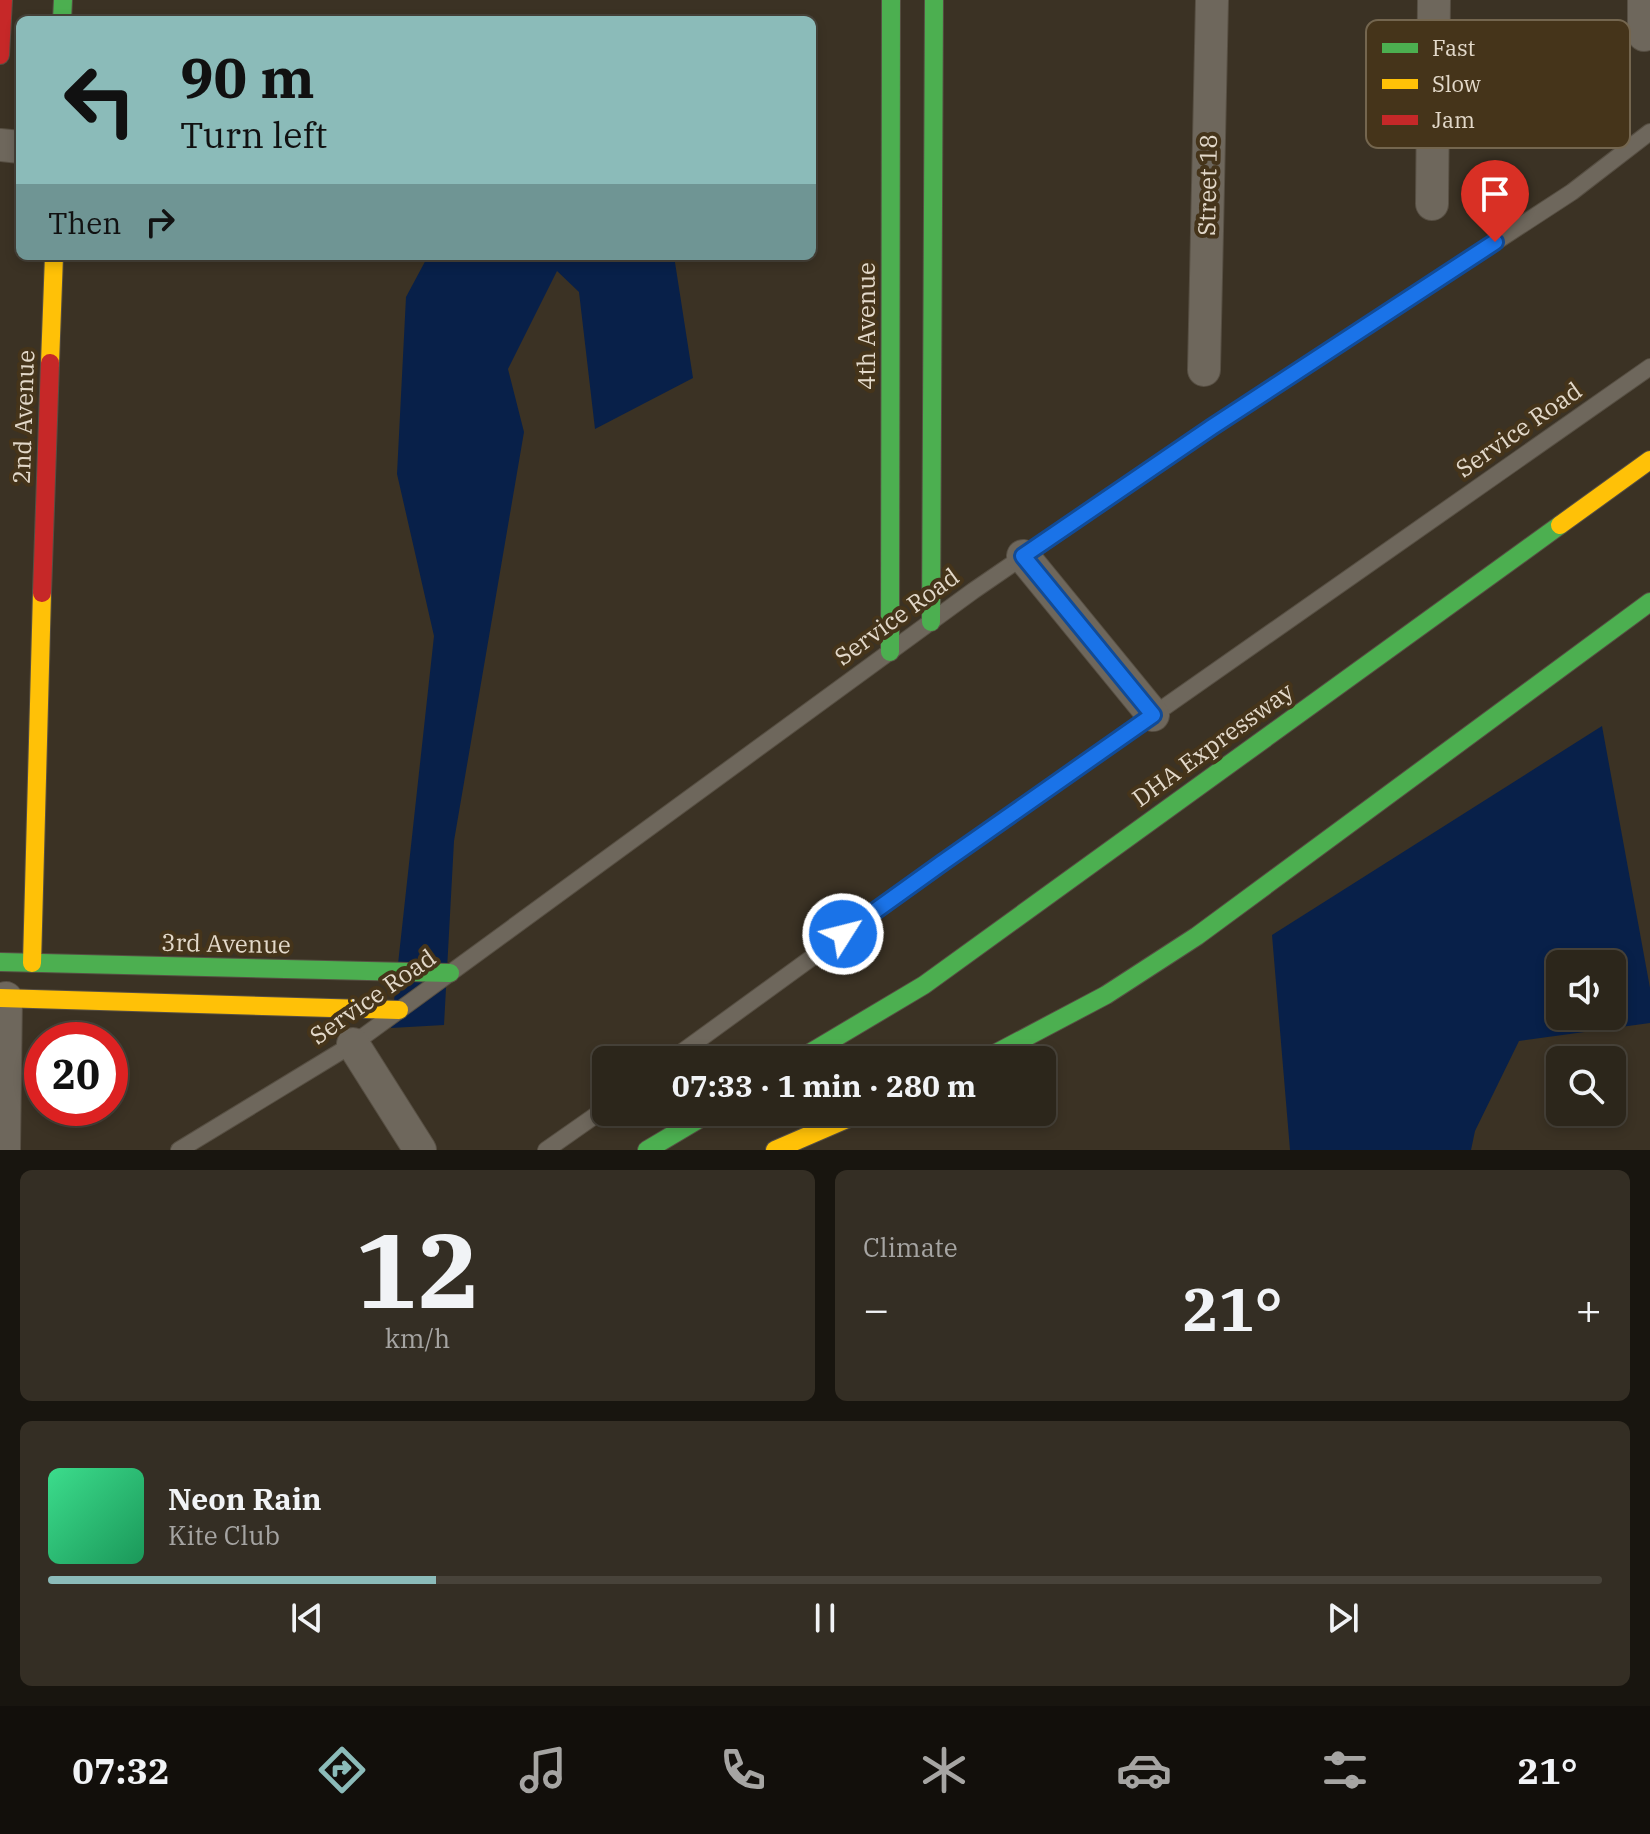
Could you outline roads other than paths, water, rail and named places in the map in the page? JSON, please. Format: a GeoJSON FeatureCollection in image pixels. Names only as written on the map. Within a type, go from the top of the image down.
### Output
{"type":"FeatureCollection","features":[{"type":"Feature","properties":{"kind":"main road"},"geometry":{"type":"LineString","coordinates":[[0,55],[3,0]]}},
{"type":"Feature","properties":{"kind":"main road","name":"4th Avenue"},"geometry":{"type":"LineString","coordinates":[[890,652],[891,0]]}},
{"type":"Feature","properties":{"kind":"main road"},"geometry":{"type":"LineString","coordinates":[[931,622],[934,0]]}},
{"type":"Feature","properties":{"kind":"main road","name":"2nd Avenue"},"geometry":{"type":"LineString","coordinates":[[32,963],[54,260]]}},
{"type":"Feature","properties":{"kind":"main road","name":"DHA Expressway"},"geometry":{"type":"LineString","coordinates":[[822,1046],[924,985],[1650,460]]}},
{"type":"Feature","properties":{"kind":"main road"},"geometry":{"type":"LineString","coordinates":[[1009,1046],[1106,995],[1197,936],[1650,602]]}},
{"type":"Feature","properties":{"kind":"main road","name":"3rd Avenue"},"geometry":{"type":"LineString","coordinates":[[0,962],[450,973]]}},
{"type":"Feature","properties":{"kind":"main road"},"geometry":{"type":"LineString","coordinates":[[3,998],[399,1010]]}},
{"type":"Feature","properties":{"kind":"main road"},"geometry":{"type":"LineString","coordinates":[[647,1150],[687,1126]]}},
{"type":"Feature","properties":{"kind":"main road"},"geometry":{"type":"LineString","coordinates":[[775,1150],[831,1126]]}},
{"type":"Feature","properties":{"kind":"street","name":"Street 18"},"geometry":{"type":"LineString","coordinates":[[1204,370],[1212,0]]}},
{"type":"Feature","properties":{"kind":"street"},"geometry":{"type":"LineString","coordinates":[[1434,0],[1434,20]]}},
{"type":"Feature","properties":{"kind":"street"},"geometry":{"type":"LineString","coordinates":[[1644,0],[1644,35]]}},
{"type":"Feature","properties":{"kind":"street"},"geometry":{"type":"LineString","coordinates":[[1432,204],[1433,148]]}},
{"type":"Feature","properties":{"kind":"street"},"geometry":{"type":"LineString","coordinates":[[1023,556],[1153,715]]}},
{"type":"Feature","properties":{"kind":"street"},"geometry":{"type":"LineString","coordinates":[[3,998],[4,1150]]}},
{"type":"Feature","properties":{"kind":"street"},"geometry":{"type":"LineString","coordinates":[[353,1044],[420,1150]]}},
{"type":"Feature","properties":{"kind":"lane","name":"Service Road"},"geometry":{"type":"LineString","coordinates":[[1630,147],[1650,132]]}},
{"type":"Feature","properties":{"kind":"lane","name":"Service Road"},"geometry":{"type":"LineString","coordinates":[[179,1150],[353,1044],[1023,556],[1225,418],[1572,192],[1629,148]]}},
{"type":"Feature","properties":{"kind":"lane","name":"Service Road"},"geometry":{"type":"LineString","coordinates":[[690,1046],[942,863],[1650,367]]}},
{"type":"Feature","properties":{"kind":"lane"},"geometry":{"type":"LineString","coordinates":[[546,1150],[592,1118]]}},
{"type":"Feature","properties":{"kind":"water"},"geometry":{"type":"Polygon","coordinates":[[[426,260],[675,260],[693,378],[595,429],[579,292],[557,271],[508,369],[524,432],[454,841],[444,1025],[391,1028],[434,636],[397,474],[406,297],[426,260]]]}},
{"type":"Feature","properties":{"kind":"water"},"geometry":{"type":"Polygon","coordinates":[[[1602,726],[1650,988],[1650,1023],[1626,1026],[1626,950],[1546,950],[1546,1030],[1599,1030],[1519,1041],[1475,1131],[1471,1150],[1290,1150],[1272,935],[1602,726]]]}}]}
